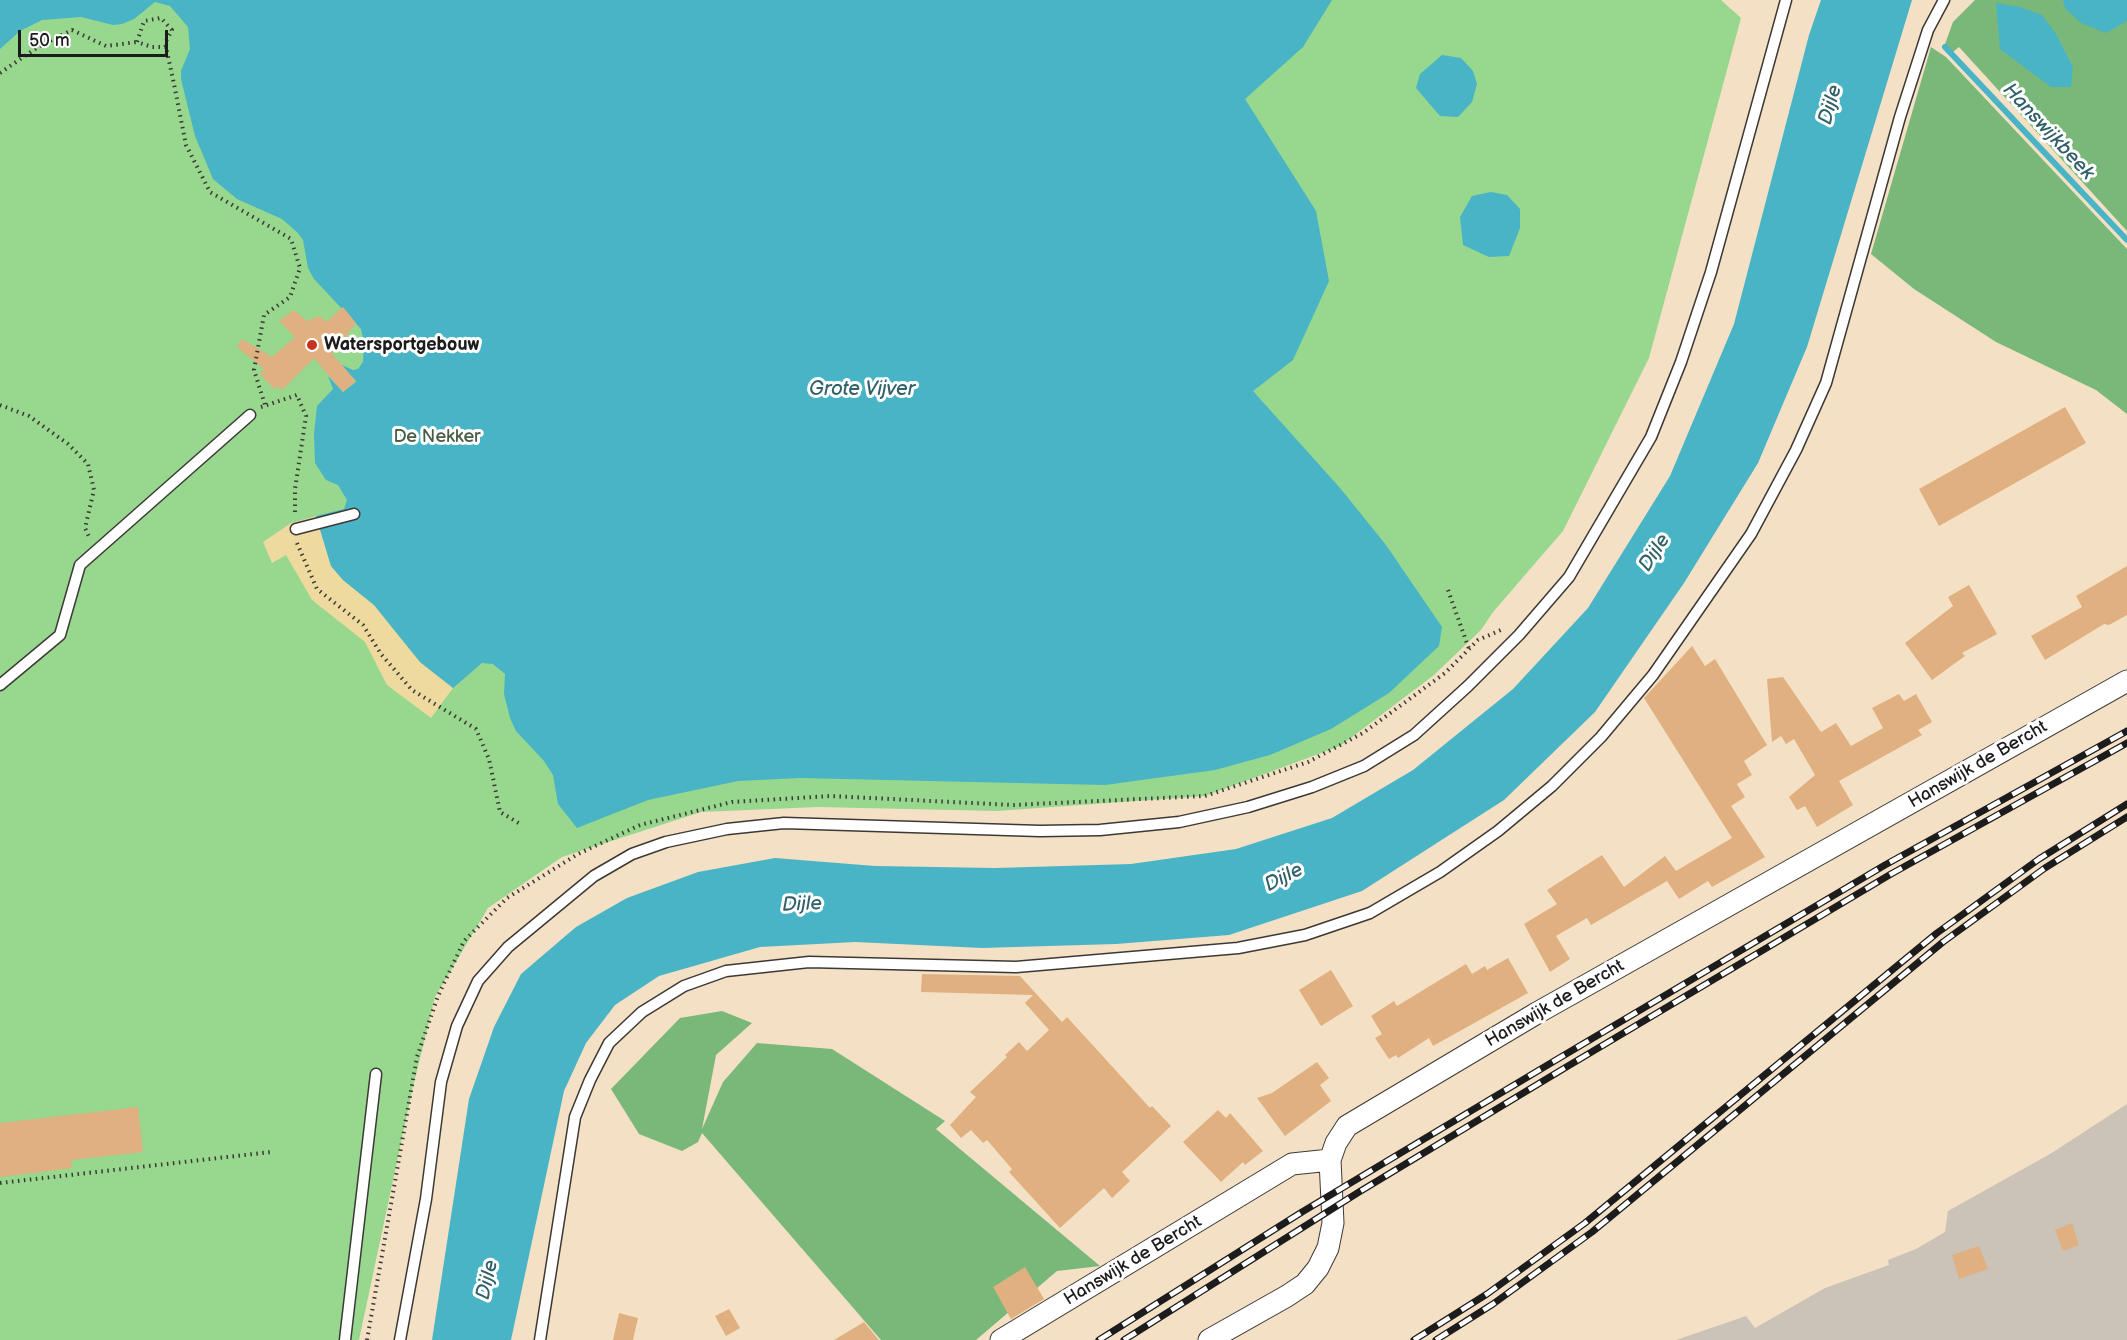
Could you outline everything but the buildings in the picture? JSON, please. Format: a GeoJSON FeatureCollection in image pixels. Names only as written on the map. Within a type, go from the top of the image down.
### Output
{"type":"FeatureCollection","features":[{"type":"Feature","properties":{"kind":"street","name":"Hanswijk de Bercht"},"geometry":{"type":"LineString","coordinates":[[1001,1340],[1292,1164],[1330,1160],[1336,1143],[1347,1126],[1537,1013],[2127,681]]}},
{"type":"Feature","properties":{"kind":"street"},"geometry":{"type":"LineString","coordinates":[[1209,1340],[1287,1296],[1305,1284],[1318,1268],[1328,1248],[1333,1223],[1330,1160]]}},
{"type":"Feature","properties":{"kind":"lane"},"geometry":{"type":"LineString","coordinates":[[400,1340],[426,1199],[441,1082],[457,1026],[478,981],[508,947],[594,876],[632,854],[666,842],[727,829],[784,823],[1040,831],[1100,830],[1179,822],[1248,807],[1301,791],[1364,766],[1414,735],[1468,686],[1519,635],[1569,578],[1651,437],[1681,362],[1711,272],[1786,0]]}},
{"type":"Feature","properties":{"kind":"lane"},"geometry":{"type":"LineString","coordinates":[[540,1340],[575,1117],[590,1080],[609,1043],[642,1012],[684,986],[726,971],[809,962],[1016,967],[1227,949],[1305,935],[1370,913],[1440,872],[1498,831],[1552,786],[1601,737],[1653,675],[1751,534],[1796,450],[1826,383],[1900,117],[1928,30],[1944,0]]}},
{"type":"Feature","properties":{"kind":"lane"},"geometry":{"type":"LineString","coordinates":[[0,685],[60,635],[80,565],[250,415]]}},
{"type":"Feature","properties":{"kind":"lane"},"geometry":{"type":"LineString","coordinates":[[296,529],[354,514]]}},
{"type":"Feature","properties":{"kind":"lane"},"geometry":{"type":"LineString","coordinates":[[345,1340],[376,1074]]}},
{"type":"Feature","properties":{"kind":"path"},"geometry":{"type":"LineString","coordinates":[[137,42],[144,21],[161,18],[172,30],[165,43],[186,145],[210,192],[291,239],[300,268],[290,297],[264,315],[254,369],[265,405]]}},
{"type":"Feature","properties":{"kind":"path"},"geometry":{"type":"LineString","coordinates":[[0,73],[38,47],[72,30],[106,46],[137,42],[152,47],[166,47]]}},
{"type":"Feature","properties":{"kind":"path"},"geometry":{"type":"LineString","coordinates":[[250,415],[265,405],[297,394],[306,416],[294,489],[297,542],[317,589],[363,625],[381,654],[412,690],[476,729],[489,759],[500,812],[522,825]]}},
{"type":"Feature","properties":{"kind":"path"},"geometry":{"type":"LineString","coordinates":[[0,405],[29,416],[68,444],[88,464],[94,490],[85,528],[96,550]]}},
{"type":"Feature","properties":{"kind":"path"},"geometry":{"type":"LineString","coordinates":[[1448,590],[1469,649]]}},
{"type":"Feature","properties":{"kind":"path"},"geometry":{"type":"LineString","coordinates":[[367,1340],[417,1058],[438,996],[464,941],[507,898],[568,860],[640,825],[732,802],[830,796],[1013,805],[1205,796],[1308,762],[1363,733],[1445,673],[1478,640]]}},
{"type":"Feature","properties":{"kind":"path"},"geometry":{"type":"LineString","coordinates":[[0,1183],[271,1152]]}},
{"type":"Feature","properties":{"kind":"shaded area"},"geometry":{"type":"Polygon","coordinates":[[[2127,1104],[2127,1340],[1676,1340],[1746,1316],[1755,1328],[1825,1288],[1889,1265],[1888,1260],[1916,1249],[1945,1232],[1948,1211],[2050,1154],[2127,1104]]]}},
{"type":"Feature","properties":{"kind":"green space","name":"De Nekker"},"geometry":{"type":"Polygon","coordinates":[[[0,0],[1721,0],[1741,18],[1649,358],[1563,531],[1493,612],[1481,630],[1434,675],[1340,746],[1205,796],[997,811],[818,807],[701,812],[562,857],[488,908],[435,997],[412,1091],[359,1340],[0,1340],[0,0]]]}},
{"type":"Feature","properties":{"kind":"green space"},"geometry":{"type":"Polygon","coordinates":[[[1975,0],[2127,0],[2127,231],[1959,47],[1953,52],[1945,44],[1953,22],[1975,0]]]}},
{"type":"Feature","properties":{"kind":"green space"},"geometry":{"type":"Polygon","coordinates":[[[1931,47],[1946,57],[2127,249],[2127,414],[2096,390],[1996,342],[1914,289],[1871,254],[1931,47]]]}},
{"type":"Feature","properties":{"kind":"green space"},"geometry":{"type":"Polygon","coordinates":[[[722,1011],[752,1023],[716,1055],[702,1129],[723,1082],[757,1043],[832,1049],[945,1121],[936,1129],[1100,1266],[1057,1271],[976,1340],[881,1340],[702,1133],[698,1142],[682,1151],[639,1134],[611,1089],[680,1018],[722,1011]]]}},
{"type":"Feature","properties":{"kind":"sand"},"geometry":{"type":"Polygon","coordinates":[[[316,516],[331,566],[343,580],[374,605],[420,662],[453,688],[431,718],[387,685],[365,642],[312,600],[286,555],[272,563],[263,542],[291,523],[316,516]]]}},
{"type":"Feature","properties":{"kind":"water","name":"Grote Vijver"},"geometry":{"type":"Polygon","coordinates":[[[0,0],[1332,0],[1303,47],[1245,99],[1316,211],[1329,281],[1293,360],[1253,391],[1340,488],[1386,545],[1442,627],[1439,646],[1389,693],[1331,729],[1270,755],[1215,770],[1105,785],[800,778],[738,781],[648,800],[577,828],[558,804],[553,775],[544,761],[516,731],[504,694],[505,674],[493,664],[482,663],[453,688],[420,662],[374,605],[343,580],[331,566],[316,516],[344,509],[347,500],[338,485],[326,480],[315,463],[314,434],[317,406],[333,389],[328,376],[343,392],[356,382],[342,365],[353,370],[358,369],[363,362],[364,343],[361,329],[314,279],[308,268],[303,240],[297,232],[282,219],[237,199],[213,179],[195,136],[181,79],[181,71],[190,49],[188,27],[170,6],[155,2],[134,19],[122,24],[113,25],[81,17],[42,20],[20,31],[0,49],[0,0]]]}},
{"type":"Feature","properties":{"kind":"water","name":"Dijle"},"geometry":{"type":"Polygon","coordinates":[[[1821,0],[1912,0],[1807,347],[1758,463],[1684,583],[1595,712],[1504,800],[1362,891],[1229,935],[1116,944],[982,948],[855,942],[760,947],[659,976],[615,1005],[586,1043],[564,1091],[511,1340],[432,1340],[469,1099],[494,1027],[521,974],[576,927],[627,898],[698,872],[775,858],[875,866],[995,868],[1131,864],[1236,849],[1332,818],[1413,770],[1513,689],[1588,608],[1670,476],[1734,324],[1809,35],[1821,0]]]}},
{"type":"Feature","properties":{"kind":"water"},"geometry":{"type":"Polygon","coordinates":[[[2063,0],[2127,0],[2127,21],[2106,33],[2081,23],[2065,8],[2063,0]]]}},
{"type":"Feature","properties":{"kind":"water"},"geometry":{"type":"Polygon","coordinates":[[[1996,3],[2020,7],[2042,15],[2056,34],[2073,67],[2071,87],[2051,87],[2000,49],[1996,3]]]}},
{"type":"Feature","properties":{"kind":"water"},"geometry":{"type":"Polygon","coordinates":[[[1442,55],[1461,58],[1473,71],[1477,84],[1472,102],[1458,117],[1440,116],[1416,88],[1420,74],[1442,55]]]}},
{"type":"Feature","properties":{"kind":"water"},"geometry":{"type":"Polygon","coordinates":[[[1491,192],[1507,195],[1520,209],[1520,228],[1509,256],[1489,257],[1463,245],[1460,217],[1472,196],[1491,192]]]}},
{"type":"Feature","properties":{"kind":"waterway","name":"Hanswijkbeek"},"geometry":{"type":"LineString","coordinates":[[1945,47],[2127,240]]}},
{"type":"Feature","properties":{"kind":"railway"},"geometry":{"type":"LineString","coordinates":[[1099,1340],[1302,1212],[1885,865],[2127,731]]}},
{"type":"Feature","properties":{"kind":"railway"},"geometry":{"type":"LineString","coordinates":[[1124,1340],[1359,1192],[1568,1066],[1891,874],[2127,743]]}},
{"type":"Feature","properties":{"kind":"railway"},"geometry":{"type":"LineString","coordinates":[[1414,1340],[1487,1294],[1585,1223],[1937,933],[2039,859],[2127,804]]}},
{"type":"Feature","properties":{"kind":"railway"},"geometry":{"type":"LineString","coordinates":[[1436,1340],[1493,1304],[1592,1232],[1943,942],[2045,868],[2127,817]]}},
{"type":"Feature","properties":{"kind":"place","name":"Watersportgebouw"},"geometry":{"type":"Point","coordinates":[312,345]}}]}
